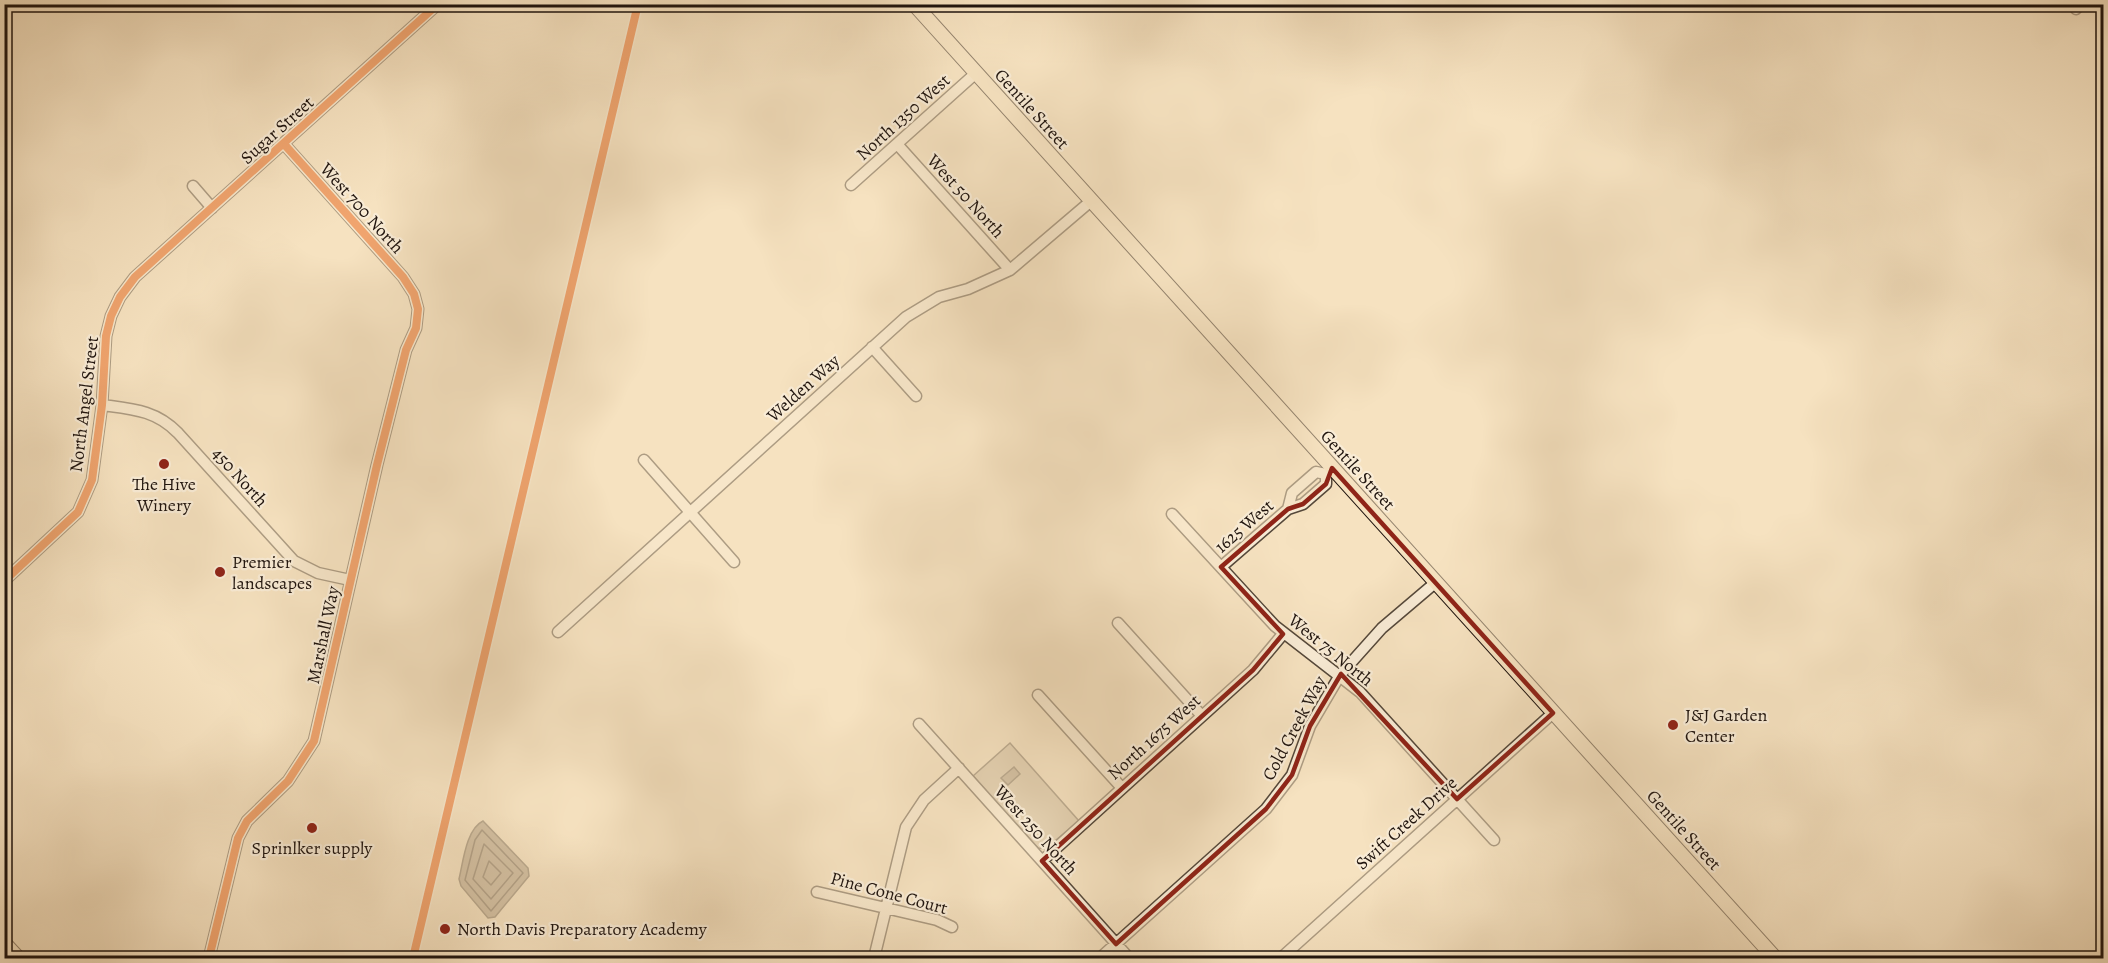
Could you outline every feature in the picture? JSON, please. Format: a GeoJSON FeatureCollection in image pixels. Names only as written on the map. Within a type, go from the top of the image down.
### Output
{"type":"FeatureCollection","features":[{"type":"Feature","properties":{"kind":"main road","name":"Gentile Street"},"geometry":{"type":"LineString","coordinates":[[914,4],[1329,471],[1435,583],[1775,958]]}},
{"type":"Feature","properties":{"kind":"main road"},"geometry":{"type":"LineString","coordinates":[[4,943],[18,958]]}},
{"type":"Feature","properties":{"kind":"street","name":"Sugar Street"},"geometry":{"type":"LineString","coordinates":[[135,277],[438,4]]}},
{"type":"Feature","properties":{"kind":"street","name":"North 1350 West"},"geometry":{"type":"LineString","coordinates":[[852,185],[976,73]]}},
{"type":"Feature","properties":{"kind":"street","name":"West 700 North"},"geometry":{"type":"LineString","coordinates":[[284,144],[403,277],[414,294]]}},
{"type":"Feature","properties":{"kind":"street","name":"West 50 North"},"geometry":{"type":"LineString","coordinates":[[897,144],[1010,270]]}},
{"type":"Feature","properties":{"kind":"street"},"geometry":{"type":"LineString","coordinates":[[193,186],[212,208]]}},
{"type":"Feature","properties":{"kind":"street","name":"Welden Way"},"geometry":{"type":"LineString","coordinates":[[558,632],[906,318],[939,297],[968,289],[1010,270],[1091,201]]}},
{"type":"Feature","properties":{"kind":"street","name":"North Angel Street"},"geometry":{"type":"LineString","coordinates":[[4,580],[78,512],[92,480],[102,405],[106,336],[111,316],[120,297],[135,277]]}},
{"type":"Feature","properties":{"kind":"street","name":"Marshall Way"},"geometry":{"type":"LineString","coordinates":[[209,958],[238,838],[247,820],[295,772],[314,741],[403,361],[416,328],[418,309],[414,294]]}},
{"type":"Feature","properties":{"kind":"street"},"geometry":{"type":"LineString","coordinates":[[872,347],[916,396]]}},
{"type":"Feature","properties":{"kind":"street","name":"450 North"},"geometry":{"type":"LineString","coordinates":[[102,405],[143,410],[159,417],[178,433],[294,561],[318,573],[350,580]]}},
{"type":"Feature","properties":{"kind":"street"},"geometry":{"type":"LineString","coordinates":[[644,460],[734,562]]}},
{"type":"Feature","properties":{"kind":"street","name":"1625 West"},"geometry":{"type":"LineString","coordinates":[[1221,567],[1288,508],[1292,493],[1316,472],[1329,471]]}},
{"type":"Feature","properties":{"kind":"street","name":"West 75 North"},"geometry":{"type":"LineString","coordinates":[[1172,514],[1283,634],[1360,692],[1494,840]]}},
{"type":"Feature","properties":{"kind":"street","name":"Cold Creek Way"},"geometry":{"type":"LineString","coordinates":[[1100,958],[1266,809],[1292,775],[1310,726],[1340,675],[1383,628],[1435,583]]}},
{"type":"Feature","properties":{"kind":"street"},"geometry":{"type":"LineString","coordinates":[[1119,623],[1202,716]]}},
{"type":"Feature","properties":{"kind":"street","name":"North 1675 West"},"geometry":{"type":"LineString","coordinates":[[1042,861],[1253,670],[1283,634]]}},
{"type":"Feature","properties":{"kind":"street"},"geometry":{"type":"LineString","coordinates":[[1038,695],[1122,788]]}},
{"type":"Feature","properties":{"kind":"street","name":"Swift Creek Drive"},"geometry":{"type":"LineString","coordinates":[[1281,958],[1553,713]]}},
{"type":"Feature","properties":{"kind":"street","name":"West 250 North"},"geometry":{"type":"LineString","coordinates":[[919,724],[1129,958]]}},
{"type":"Feature","properties":{"kind":"street"},"geometry":{"type":"LineString","coordinates":[[874,958],[906,827],[924,800],[959,768]]}},
{"type":"Feature","properties":{"kind":"street","name":"Pine Cone Court"},"geometry":{"type":"LineString","coordinates":[[817,892],[885,910],[937,920],[951,927]]}},
{"type":"Feature","properties":{"kind":"highlighted area"},"geometry":{"type":"Polygon","coordinates":[[[1332,468],[1553,713],[1457,799],[1341,674],[1310,726],[1292,775],[1266,809],[1116,944],[1042,861],[1253,670],[1283,634],[1221,567],[1288,509],[1303,504],[1326,484],[1332,468]]]}},
{"type":"Feature","properties":{"kind":"shaded area"},"geometry":{"type":"Polygon","coordinates":[[[1010,743],[1079,821],[1045,849],[1038,848],[973,776],[1010,743]]]}},
{"type":"Feature","properties":{"kind":"water"},"geometry":{"type":"Polygon","coordinates":[[[1014,767],[1020,774],[1008,785],[1001,778],[1014,767]]]}},
{"type":"Feature","properties":{"kind":"water"},"geometry":{"type":"Polygon","coordinates":[[[483,821],[528,868],[529,876],[495,917],[488,918],[461,886],[459,879],[469,839],[477,825],[483,821]]]}},
{"type":"Feature","properties":{"kind":"cycle path"},"geometry":{"type":"LineString","coordinates":[[4,581],[78,512],[92,480],[102,405],[106,336],[111,316],[120,297],[135,277],[438,4]]}},
{"type":"Feature","properties":{"kind":"cycle path"},"geometry":{"type":"LineString","coordinates":[[413,958],[638,4]]}},
{"type":"Feature","properties":{"kind":"cycle path"},"geometry":{"type":"LineString","coordinates":[[209,958],[238,838],[247,821],[288,781],[314,741],[377,465],[406,350],[416,328],[418,309],[414,294],[403,277],[284,144]]}},
{"type":"Feature","properties":{"kind":"place","name":"The Hive Winery"},"geometry":{"type":"Point","coordinates":[164,464]}},
{"type":"Feature","properties":{"kind":"place","name":"Premier landscapes"},"geometry":{"type":"Point","coordinates":[220,572]}},
{"type":"Feature","properties":{"kind":"place","name":"J&J Garden Center"},"geometry":{"type":"Point","coordinates":[1673,725]}},
{"type":"Feature","properties":{"kind":"place","name":"Sprinlker supply"},"geometry":{"type":"Point","coordinates":[312,828]}},
{"type":"Feature","properties":{"kind":"place","name":"North Davis Preparatory Academy"},"geometry":{"type":"Point","coordinates":[445,929]}}]}
